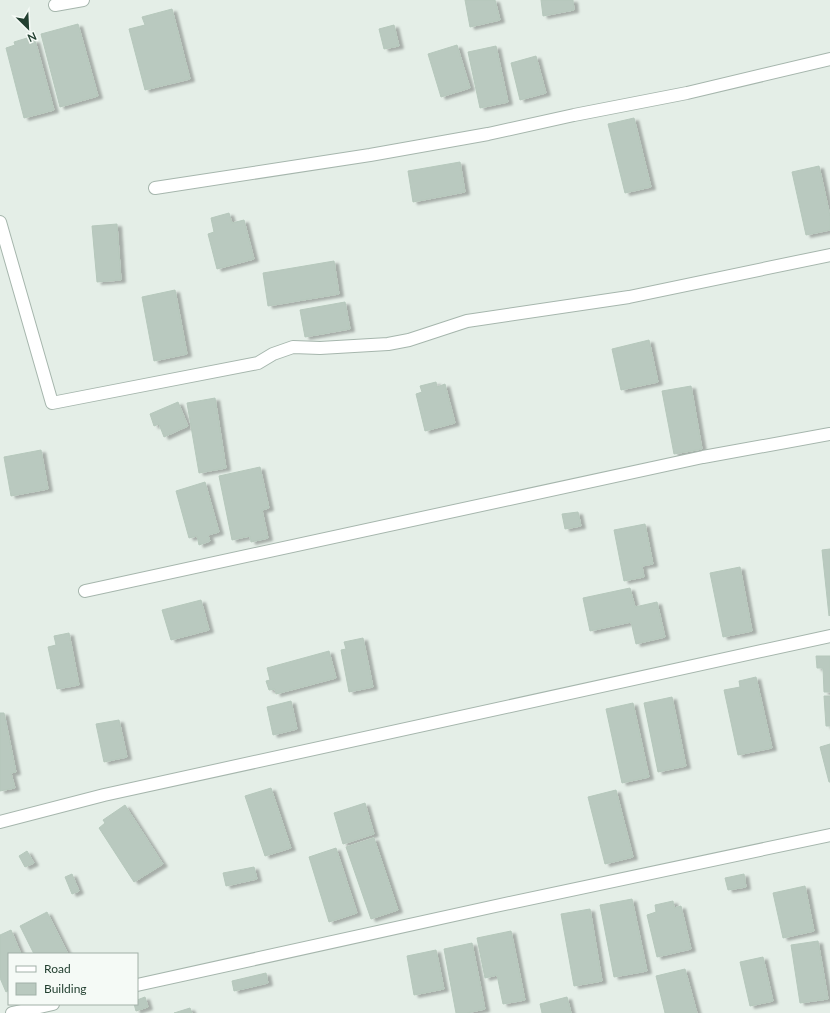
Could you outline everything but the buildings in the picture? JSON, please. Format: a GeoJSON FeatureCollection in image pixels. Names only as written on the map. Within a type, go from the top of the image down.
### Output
{"type":"FeatureCollection","features":[{"type":"Feature","properties":{"kind":"street"},"geometry":{"type":"LineString","coordinates":[[55,5],[83,0]]}},
{"type":"Feature","properties":{"kind":"street"},"geometry":{"type":"LineString","coordinates":[[155,188],[370,155],[488,134],[687,93],[830,59]]}},
{"type":"Feature","properties":{"kind":"street"},"geometry":{"type":"LineString","coordinates":[[0,222],[52,403],[258,363],[273,354],[293,346],[320,348],[388,344],[408,340],[466,321],[629,297],[830,255]]}},
{"type":"Feature","properties":{"kind":"street"},"geometry":{"type":"LineString","coordinates":[[85,591],[703,457],[830,434]]}},
{"type":"Feature","properties":{"kind":"street"},"geometry":{"type":"LineString","coordinates":[[0,822],[104,795],[830,636]]}},
{"type":"Feature","properties":{"kind":"street"},"geometry":{"type":"LineString","coordinates":[[138,985],[491,907],[830,835]]}},
{"type":"Feature","properties":{"kind":"street"},"geometry":{"type":"LineString","coordinates":[[12,1013],[48,1005]]}}]}
